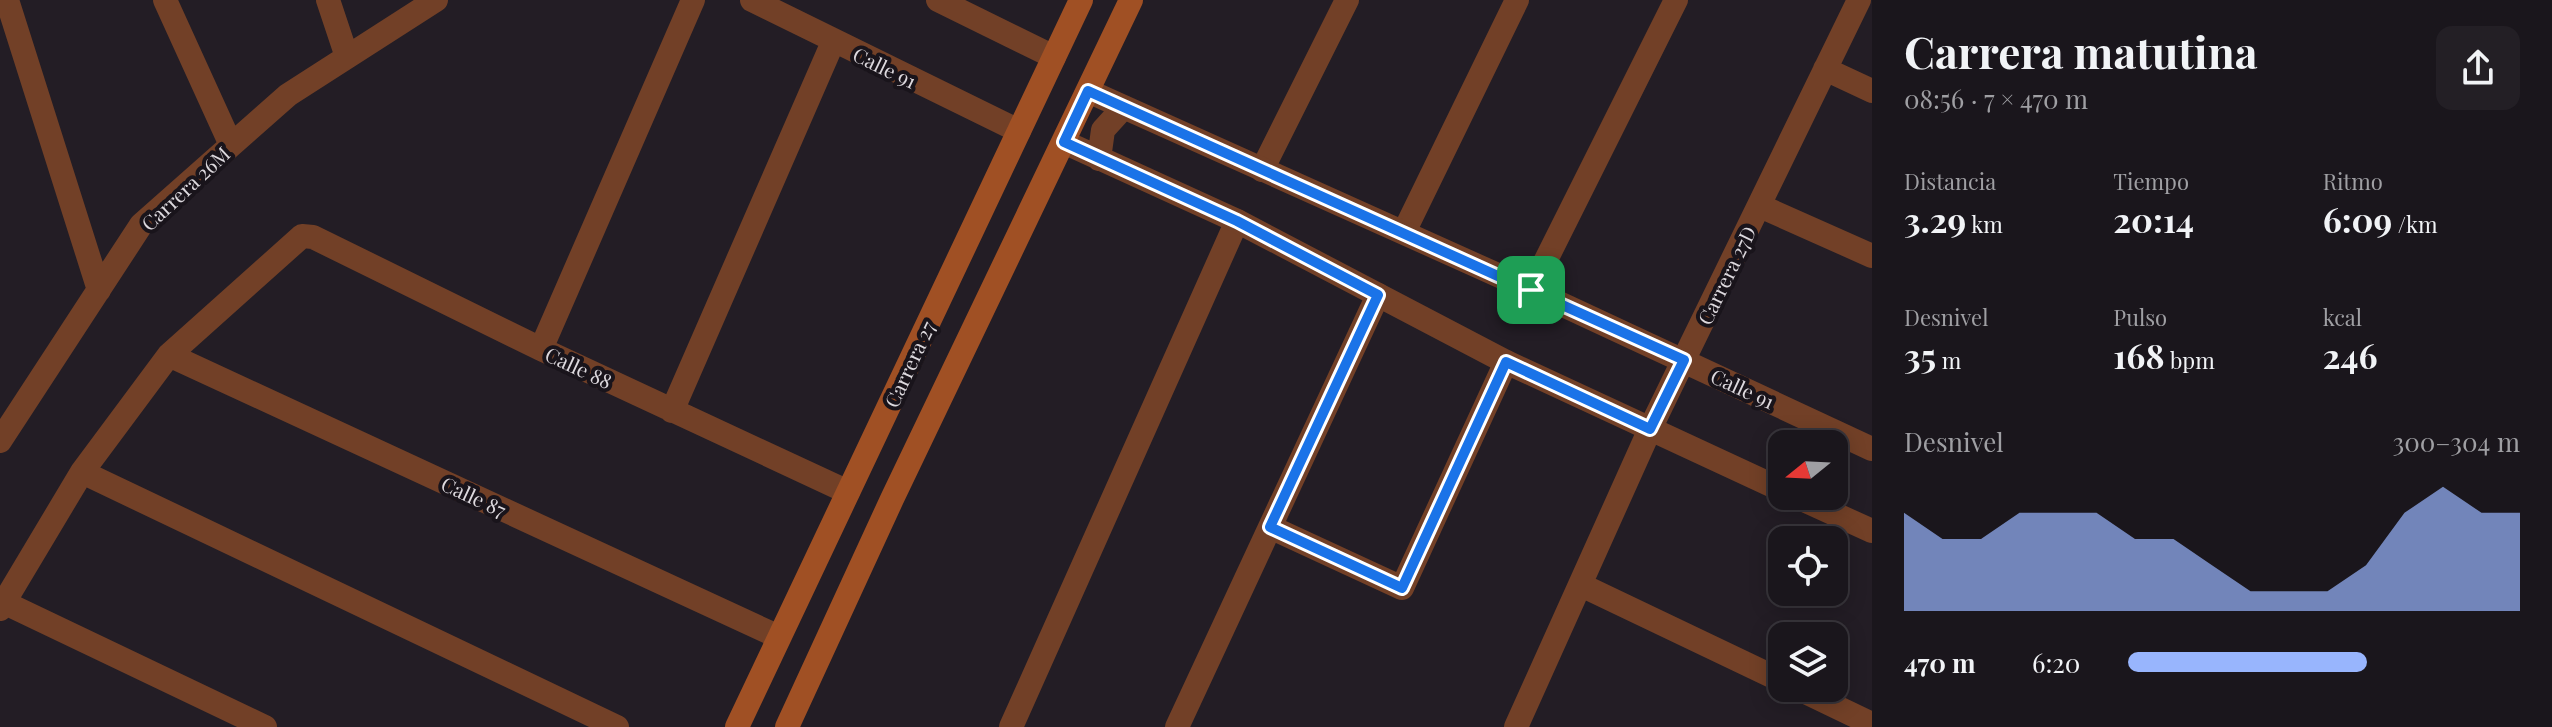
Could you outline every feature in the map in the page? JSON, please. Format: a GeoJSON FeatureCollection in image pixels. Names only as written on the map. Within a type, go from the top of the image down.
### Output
{"type":"FeatureCollection","features":[{"type":"Feature","properties":{"kind":"main road","name":"Carrera 27"},"geometry":{"type":"LineString","coordinates":[[737,727],[1081,0]]}},
{"type":"Feature","properties":{"kind":"main road"},"geometry":{"type":"LineString","coordinates":[[787,727],[892,499],[1131,0]]}},
{"type":"Feature","properties":{"kind":"street"},"geometry":{"type":"LineString","coordinates":[[7,0],[99,290]]}},
{"type":"Feature","properties":{"kind":"street"},"geometry":{"type":"LineString","coordinates":[[165,0],[231,145]]}},
{"type":"Feature","properties":{"kind":"street"},"geometry":{"type":"LineString","coordinates":[[328,0],[347,57]]}},
{"type":"Feature","properties":{"kind":"street","name":"Carrera 26M"},"geometry":{"type":"LineString","coordinates":[[0,441],[141,225],[288,95],[436,0]]}},
{"type":"Feature","properties":{"kind":"street"},"geometry":{"type":"LineString","coordinates":[[541,349],[693,0]]}},
{"type":"Feature","properties":{"kind":"street","name":"Calle 91"},"geometry":{"type":"LineString","coordinates":[[752,0],[1019,131]]}},
{"type":"Feature","properties":{"kind":"street"},"geometry":{"type":"LineString","coordinates":[[938,0],[1054,57]]}},
{"type":"Feature","properties":{"kind":"street"},"geometry":{"type":"LineString","coordinates":[[1262,170],[1347,0]]}},
{"type":"Feature","properties":{"kind":"street"},"geometry":{"type":"LineString","coordinates":[[1404,232],[1517,0]]}},
{"type":"Feature","properties":{"kind":"street"},"geometry":{"type":"LineString","coordinates":[[1531,290],[1676,0]]}},
{"type":"Feature","properties":{"kind":"street","name":"Carrera 27D"},"geometry":{"type":"LineString","coordinates":[[1519,726],[1650,429],[1859,0]]}},
{"type":"Feature","properties":{"kind":"street"},"geometry":{"type":"LineString","coordinates":[[672,411],[833,42]]}},
{"type":"Feature","properties":{"kind":"street"},"geometry":{"type":"LineString","coordinates":[[1825,69],[1872,91]]}},
{"type":"Feature","properties":{"kind":"street","name":"Calle 91"},"geometry":{"type":"LineString","coordinates":[[1088,91],[1404,232],[1872,449]]}},
{"type":"Feature","properties":{"kind":"street"},"geometry":{"type":"LineString","coordinates":[[1099,159],[1103,130],[1123,108]]}},
{"type":"Feature","properties":{"kind":"street"},"geometry":{"type":"LineString","coordinates":[[1064,142],[1237,221],[1506,362],[1768,484]]}},
{"type":"Feature","properties":{"kind":"street"},"geometry":{"type":"LineString","coordinates":[[1760,206],[1872,256]]}},
{"type":"Feature","properties":{"kind":"street"},"geometry":{"type":"LineString","coordinates":[[1011,727],[1237,221]]}},
{"type":"Feature","properties":{"kind":"street","name":"Calle 88"},"geometry":{"type":"LineString","coordinates":[[169,355],[302,236],[313,237],[541,349],[848,492]]}},
{"type":"Feature","properties":{"kind":"street"},"geometry":{"type":"LineString","coordinates":[[1177,727],[1378,295]]}},
{"type":"Feature","properties":{"kind":"street"},"geometry":{"type":"LineString","coordinates":[[169,355],[82,472],[2,606],[265,727]]}},
{"type":"Feature","properties":{"kind":"street","name":"Calle 87"},"geometry":{"type":"LineString","coordinates":[[169,355],[779,637]]}},
{"type":"Feature","properties":{"kind":"street"},"geometry":{"type":"LineString","coordinates":[[1270,527],[1402,588],[1506,362]]}},
{"type":"Feature","properties":{"kind":"street"},"geometry":{"type":"LineString","coordinates":[[82,472],[617,727]]}},
{"type":"Feature","properties":{"kind":"street"},"geometry":{"type":"LineString","coordinates":[[1826,510],[1872,531]]}},
{"type":"Feature","properties":{"kind":"street"},"geometry":{"type":"LineString","coordinates":[[1581,585],[1768,674]]}},
{"type":"Feature","properties":{"kind":"street"},"geometry":{"type":"LineString","coordinates":[[1826,702],[1872,724]]}},
{"type":"Feature","properties":{"kind":"route"},"geometry":{"type":"LineString","coordinates":[[1088,91],[1531,290],[1684,360],[1650,429],[1506,362],[1402,588],[1270,527],[1378,295],[1237,221],[1064,142],[1088,91]]}}]}
